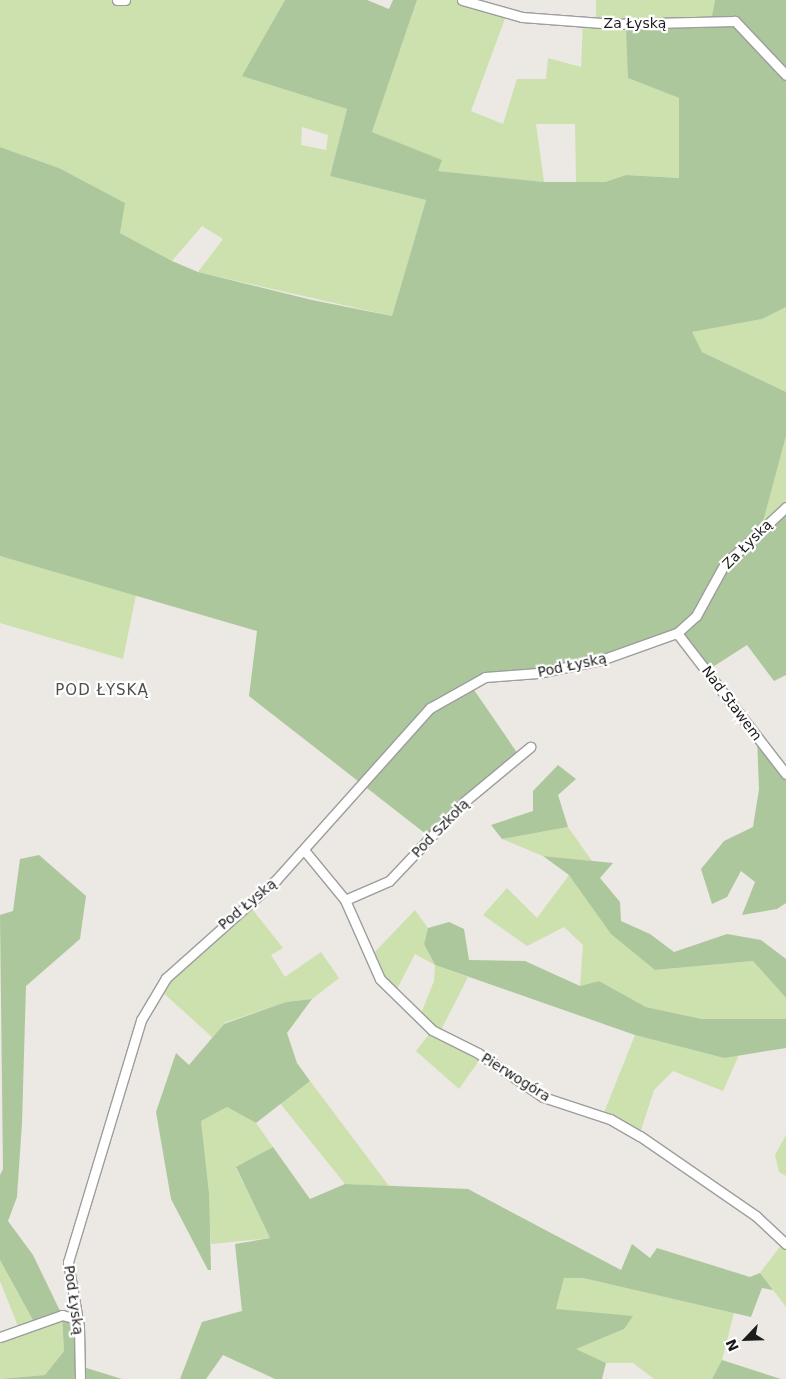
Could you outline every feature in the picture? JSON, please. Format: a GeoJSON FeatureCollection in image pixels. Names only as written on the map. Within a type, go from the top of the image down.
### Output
{"type":"FeatureCollection","features":[{"type":"Feature","properties":{"kind":"street"},"geometry":{"type":"LineString","coordinates":[[117,0],[125,0]]}},
{"type":"Feature","properties":{"kind":"street","name":"Za Łyską"},"geometry":{"type":"LineString","coordinates":[[462,0],[522,17],[615,24],[735,20],[786,75]]}},
{"type":"Feature","properties":{"kind":"street","name":"Za Łyską"},"geometry":{"type":"LineString","coordinates":[[677,633],[696,616],[724,565],[786,507]]}},
{"type":"Feature","properties":{"kind":"street","name":"Nad Stawem"},"geometry":{"type":"LineString","coordinates":[[677,633],[786,774]]}},
{"type":"Feature","properties":{"kind":"street","name":"Pod Łyską"},"geometry":{"type":"LineString","coordinates":[[80,1379],[77,1319],[68,1262],[141,1020],[158,988],[178,965],[276,880],[430,708],[485,677],[538,673],[601,660],[677,633]]}},
{"type":"Feature","properties":{"kind":"street","name":"Pod Szkołą"},"geometry":{"type":"LineString","coordinates":[[345,900],[389,881],[465,801],[530,746]]}},
{"type":"Feature","properties":{"kind":"street","name":"Pierwogóra"},"geometry":{"type":"LineString","coordinates":[[304,850],[345,900],[380,979],[432,1030],[478,1053],[543,1097],[610,1119],[640,1136],[756,1216],[786,1244]]}},
{"type":"Feature","properties":{"kind":"street"},"geometry":{"type":"LineString","coordinates":[[0,1337],[62,1315],[77,1319]]}},
{"type":"Feature","properties":{"kind":"green space"},"geometry":{"type":"Polygon","coordinates":[[[0,0],[285,0],[243,76],[347,109],[330,176],[426,200],[392,316],[198,272],[223,239],[202,226],[172,261],[120,233],[124,203],[59,168],[0,147],[0,0]],[[302,127],[301,145],[326,150],[328,135],[302,127]]]}},
{"type":"Feature","properties":{"kind":"green space"},"geometry":{"type":"Polygon","coordinates":[[[285,0],[367,0],[389,9],[393,0],[417,0],[372,132],[442,160],[438,171],[544,182],[605,182],[626,175],[679,178],[679,98],[628,78],[626,28],[711,21],[715,0],[786,0],[786,307],[762,319],[692,332],[702,352],[786,392],[786,436],[761,529],[786,506],[786,675],[774,681],[747,645],[708,670],[677,633],[601,660],[485,677],[472,687],[518,754],[457,801],[458,808],[431,838],[249,696],[257,631],[0,556],[0,147],[59,168],[125,203],[120,233],[172,261],[198,272],[312,300],[392,316],[426,200],[330,176],[347,109],[242,76],[285,0]]]}},
{"type":"Feature","properties":{"kind":"green space"},"geometry":{"type":"Polygon","coordinates":[[[417,0],[470,0],[507,13],[471,111],[503,124],[517,79],[546,79],[548,58],[581,67],[583,22],[596,23],[596,0],[715,0],[711,21],[628,78],[679,98],[680,178],[626,175],[605,182],[576,182],[575,124],[536,124],[544,182],[437,171],[441,160],[372,132],[417,0]]]}},
{"type":"Feature","properties":{"kind":"green space"},"geometry":{"type":"Polygon","coordinates":[[[786,307],[786,392],[702,352],[691,332],[762,319],[786,307]]]}},
{"type":"Feature","properties":{"kind":"green space"},"geometry":{"type":"Polygon","coordinates":[[[786,436],[786,506],[760,530],[786,436]]]}},
{"type":"Feature","properties":{"kind":"green space"},"geometry":{"type":"Polygon","coordinates":[[[0,556],[136,595],[123,659],[0,623],[0,556]]]}},
{"type":"Feature","properties":{"kind":"green space"},"geometry":{"type":"Polygon","coordinates":[[[757,737],[786,774],[786,903],[777,909],[742,915],[755,882],[741,871],[727,897],[712,904],[701,869],[724,841],[753,827],[759,789],[757,737]]]}},
{"type":"Feature","properties":{"kind":"green space"},"geometry":{"type":"Polygon","coordinates":[[[558,765],[576,779],[558,795],[568,827],[502,839],[491,825],[533,811],[533,791],[558,765]]]}},
{"type":"Feature","properties":{"kind":"green space"},"geometry":{"type":"Polygon","coordinates":[[[568,827],[592,861],[543,856],[502,839],[568,827]]]}},
{"type":"Feature","properties":{"kind":"green space"},"geometry":{"type":"Polygon","coordinates":[[[39,855],[86,896],[80,939],[26,986],[22,1123],[17,1197],[8,1221],[33,1255],[62,1315],[77,1319],[80,1366],[122,1379],[0,1379],[45,1375],[64,1351],[62,1316],[36,1326],[0,1260],[0,1175],[3,1169],[0,915],[13,911],[20,859],[39,855]]]}},
{"type":"Feature","properties":{"kind":"green space"},"geometry":{"type":"Polygon","coordinates":[[[543,856],[613,863],[600,878],[620,902],[621,921],[650,934],[674,952],[727,934],[761,940],[786,959],[786,998],[753,961],[655,970],[611,934],[569,875],[543,856]]]}},
{"type":"Feature","properties":{"kind":"green space"},"geometry":{"type":"Polygon","coordinates":[[[569,875],[655,970],[753,961],[786,998],[786,1019],[702,1019],[646,1007],[599,981],[580,986],[583,945],[564,927],[527,946],[483,915],[507,888],[537,918],[569,875]]]}},
{"type":"Feature","properties":{"kind":"green space"},"geometry":{"type":"Polygon","coordinates":[[[248,904],[283,948],[271,955],[285,977],[321,952],[339,978],[312,999],[286,1002],[224,1023],[213,1038],[158,988],[248,904]]]}},
{"type":"Feature","properties":{"kind":"green space"},"geometry":{"type":"Polygon","coordinates":[[[415,910],[428,928],[424,944],[435,965],[415,954],[396,991],[371,956],[415,910]]]}},
{"type":"Feature","properties":{"kind":"green space"},"geometry":{"type":"Polygon","coordinates":[[[449,922],[464,929],[469,960],[525,961],[580,986],[599,981],[646,1007],[702,1019],[786,1019],[786,1048],[724,1058],[635,1035],[435,965],[424,944],[428,928],[449,922]]]}},
{"type":"Feature","properties":{"kind":"green space"},"geometry":{"type":"Polygon","coordinates":[[[435,965],[468,977],[441,1030],[420,1016],[434,981],[435,965]]]}},
{"type":"Feature","properties":{"kind":"green space"},"geometry":{"type":"Polygon","coordinates":[[[312,999],[287,1033],[297,1063],[310,1081],[256,1123],[227,1107],[201,1121],[209,1194],[211,1270],[208,1270],[171,1199],[156,1112],[176,1053],[189,1065],[224,1024],[286,1002],[312,999]]]}},
{"type":"Feature","properties":{"kind":"green space"},"geometry":{"type":"Polygon","coordinates":[[[430,1033],[480,1059],[459,1089],[416,1051],[430,1033]]]}},
{"type":"Feature","properties":{"kind":"green space"},"geometry":{"type":"Polygon","coordinates":[[[635,1035],[724,1058],[739,1055],[723,1091],[673,1071],[654,1090],[640,1133],[603,1115],[635,1035]]]}},
{"type":"Feature","properties":{"kind":"green space"},"geometry":{"type":"Polygon","coordinates":[[[310,1081],[389,1186],[345,1184],[279,1102],[310,1081]]]}},
{"type":"Feature","properties":{"kind":"green space"},"geometry":{"type":"Polygon","coordinates":[[[227,1107],[256,1123],[273,1147],[236,1168],[270,1238],[211,1244],[201,1121],[227,1107]]]}},
{"type":"Feature","properties":{"kind":"green space"},"geometry":{"type":"Polygon","coordinates":[[[786,1135],[786,1176],[779,1172],[775,1155],[786,1135]]]}},
{"type":"Feature","properties":{"kind":"green space"},"geometry":{"type":"Polygon","coordinates":[[[273,1147],[310,1199],[345,1184],[468,1189],[621,1270],[632,1244],[650,1258],[657,1248],[750,1277],[760,1273],[773,1290],[762,1288],[751,1317],[583,1278],[564,1278],[556,1309],[633,1316],[624,1329],[576,1349],[606,1363],[602,1379],[275,1379],[223,1355],[206,1379],[180,1379],[202,1322],[242,1311],[235,1244],[270,1238],[236,1167],[273,1147]]]}},
{"type":"Feature","properties":{"kind":"green space"},"geometry":{"type":"Polygon","coordinates":[[[782,1244],[786,1249],[786,1307],[760,1273],[782,1244]]]}},
{"type":"Feature","properties":{"kind":"green space"},"geometry":{"type":"Polygon","coordinates":[[[0,1260],[35,1325],[19,1329],[0,1281],[0,1260]]]}},
{"type":"Feature","properties":{"kind":"green space"},"geometry":{"type":"Polygon","coordinates":[[[564,1278],[583,1278],[734,1313],[722,1360],[712,1379],[654,1379],[633,1363],[606,1363],[575,1349],[624,1329],[556,1309],[564,1278]]]}},
{"type":"Feature","properties":{"kind":"green space"},"geometry":{"type":"Polygon","coordinates":[[[62,1315],[64,1351],[45,1375],[0,1379],[0,1337],[62,1315]]]}},
{"type":"Feature","properties":{"kind":"green space"},"geometry":{"type":"Polygon","coordinates":[[[722,1360],[781,1379],[712,1379],[722,1360]]]}},
{"type":"Feature","properties":{"kind":"district","name":"POD ŁYSKĄ"},"geometry":{"type":"Point","coordinates":[102,691]}}]}
